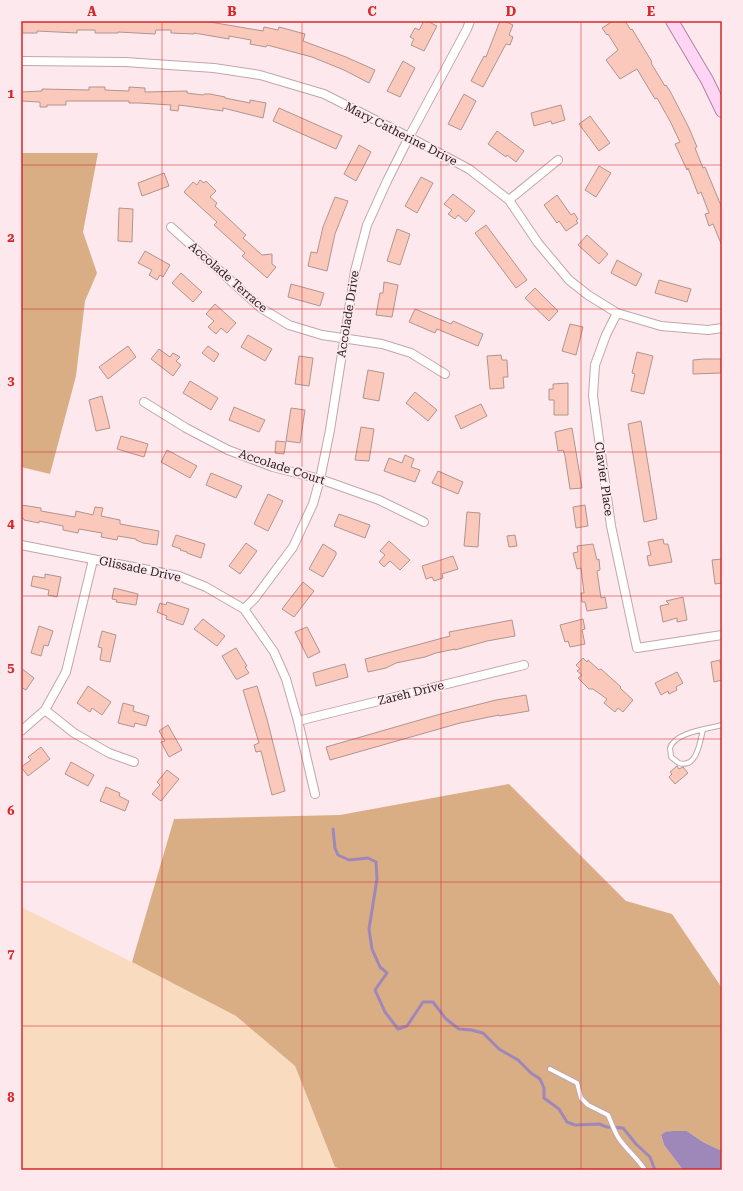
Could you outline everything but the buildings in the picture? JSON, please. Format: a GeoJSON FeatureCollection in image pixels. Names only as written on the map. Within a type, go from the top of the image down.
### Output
{"type":"FeatureCollection","features":[{"type":"Feature","properties":{"kind":"main road"},"geometry":{"type":"LineString","coordinates":[[672,21],[707,80],[722,111]]}},
{"type":"Feature","properties":{"kind":"street","name":"Accolade Drive"},"geometry":{"type":"LineString","coordinates":[[244,608],[255,598],[293,547],[313,504],[320,479],[355,271],[367,226],[409,137],[470,21]]}},
{"type":"Feature","properties":{"kind":"street","name":"Mary Catherine Drive"},"geometry":{"type":"LineString","coordinates":[[21,61],[125,62],[214,68],[260,75],[324,94],[409,137],[469,170],[509,200],[538,243],[570,280],[588,295],[617,313],[661,326],[708,330],[722,328]]}},
{"type":"Feature","properties":{"kind":"street"},"geometry":{"type":"LineString","coordinates":[[509,200],[558,160]]}},
{"type":"Feature","properties":{"kind":"street","name":"Accolade Terrace"},"geometry":{"type":"LineString","coordinates":[[171,226],[261,308],[290,325],[322,335],[382,344],[411,352],[445,374]]}},
{"type":"Feature","properties":{"kind":"street","name":"Clavier Place"},"geometry":{"type":"LineString","coordinates":[[617,313],[606,335],[595,366],[592,396],[611,526],[637,648],[722,635]]}},
{"type":"Feature","properties":{"kind":"street","name":"Accolade Court"},"geometry":{"type":"LineString","coordinates":[[144,402],[186,428],[228,450],[273,467],[320,479],[379,500],[424,522]]}},
{"type":"Feature","properties":{"kind":"street","name":"Glissade Drive"},"geometry":{"type":"LineString","coordinates":[[21,545],[179,576],[206,587],[244,608],[274,652],[286,680],[298,721],[315,794]]}},
{"type":"Feature","properties":{"kind":"street"},"geometry":{"type":"LineString","coordinates":[[21,731],[45,710],[66,672],[93,560]]}},
{"type":"Feature","properties":{"kind":"street","name":"Zareh Drive"},"geometry":{"type":"LineString","coordinates":[[298,721],[524,664]]}},
{"type":"Feature","properties":{"kind":"street"},"geometry":{"type":"LineString","coordinates":[[45,710],[74,733],[109,753],[134,762]]}},
{"type":"Feature","properties":{"kind":"lane"},"geometry":{"type":"LineString","coordinates":[[703,730],[696,758],[687,763],[680,763],[671,757],[670,749],[674,740],[685,734],[722,725]]}},
{"type":"Feature","properties":{"kind":"lane"},"geometry":{"type":"LineString","coordinates":[[550,1069],[577,1083],[581,1098],[588,1105],[608,1115],[621,1142],[639,1161],[645,1170]]}},
{"type":"Feature","properties":{"kind":"shaded area"},"geometry":{"type":"Polygon","coordinates":[[[21,153],[98,153],[83,232],[97,273],[85,301],[76,376],[50,474],[21,467],[21,153]]]}},
{"type":"Feature","properties":{"kind":"shaded area"},"geometry":{"type":"Polygon","coordinates":[[[509,784],[626,901],[672,914],[722,988],[722,1151],[703,1142],[687,1131],[665,1132],[661,1136],[664,1145],[683,1170],[342,1170],[335,1167],[295,1066],[236,1016],[132,962],[174,819],[340,815],[509,784]]]}},
{"type":"Feature","properties":{"kind":"shaded area"},"geometry":{"type":"Polygon","coordinates":[[[21,907],[236,1016],[295,1066],[335,1167],[342,1170],[21,1170],[21,907]]]}},
{"type":"Feature","properties":{"kind":"shaded area"},"geometry":{"type":"Polygon","coordinates":[[[687,1131],[703,1142],[722,1151],[722,1170],[683,1170],[664,1145],[661,1135],[665,1132],[687,1131]]]}},
{"type":"Feature","properties":{"kind":"waterway"},"geometry":{"type":"LineString","coordinates":[[333,829],[335,848],[338,855],[349,860],[368,858],[376,862],[377,879],[369,929],[372,949],[380,967],[387,973],[375,990],[385,1012],[398,1029],[407,1026],[423,1002],[433,1002],[446,1019],[459,1029],[483,1033],[499,1049],[518,1060],[531,1073],[540,1079],[544,1088],[544,1098],[559,1109],[567,1122],[575,1125],[599,1124],[607,1127],[623,1128],[636,1144],[650,1157],[655,1170]]}}]}
